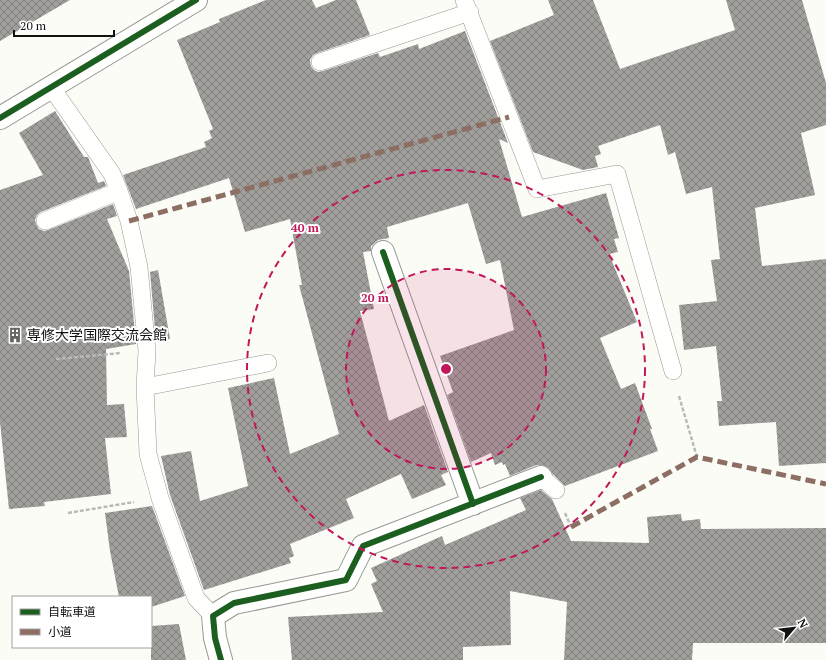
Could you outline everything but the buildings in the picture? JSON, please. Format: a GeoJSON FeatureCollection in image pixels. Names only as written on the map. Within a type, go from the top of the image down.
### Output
{"type":"FeatureCollection","features":[{"type":"Feature","properties":{"kind":"street"},"geometry":{"type":"LineString","coordinates":[[0,118],[196,0]]}},
{"type":"Feature","properties":{"kind":"street"},"geometry":{"type":"LineString","coordinates":[[383,252],[473,504]]}},
{"type":"Feature","properties":{"kind":"street"},"geometry":{"type":"LineString","coordinates":[[221,660],[215,638],[213,616],[234,603],[346,580],[363,546],[473,504],[548,484]]}},
{"type":"Feature","properties":{"kind":"lane"},"geometry":{"type":"LineString","coordinates":[[320,62],[467,6],[537,189],[617,174],[673,371]]}},
{"type":"Feature","properties":{"kind":"lane"},"geometry":{"type":"LineString","coordinates":[[51,87],[112,174],[129,221],[139,267],[147,351],[145,387],[148,454],[160,498],[196,598],[213,616]]}},
{"type":"Feature","properties":{"kind":"lane"},"geometry":{"type":"LineString","coordinates":[[45,221],[119,191]]}},
{"type":"Feature","properties":{"kind":"lane"},"geometry":{"type":"LineString","coordinates":[[145,387],[268,363]]}},
{"type":"Feature","properties":{"kind":"path"},"geometry":{"type":"LineString","coordinates":[[56,359],[147,351]]}},
{"type":"Feature","properties":{"kind":"path"},"geometry":{"type":"LineString","coordinates":[[673,371],[688,430],[697,457]]}},
{"type":"Feature","properties":{"kind":"path"},"geometry":{"type":"LineString","coordinates":[[68,513],[160,498]]}},
{"type":"Feature","properties":{"kind":"marked path"},"geometry":{"type":"LineString","coordinates":[[129,221],[509,117]]}},
{"type":"Feature","properties":{"kind":"marked path"},"geometry":{"type":"LineString","coordinates":[[571,527],[697,457],[826,484]]}},
{"type":"Feature","properties":{"kind":"cycle path"},"geometry":{"type":"LineString","coordinates":[[0,118],[196,0]]}},
{"type":"Feature","properties":{"kind":"cycle path"},"geometry":{"type":"LineString","coordinates":[[383,252],[473,504]]}},
{"type":"Feature","properties":{"kind":"cycle path"},"geometry":{"type":"LineString","coordinates":[[221,660],[215,638],[213,616],[234,603],[346,580],[363,546],[541,477]]}},
{"type":"Feature","properties":{"kind":"place","name":"専修大学国際交流会館"},"geometry":{"type":"Point","coordinates":[15,335]}}]}
